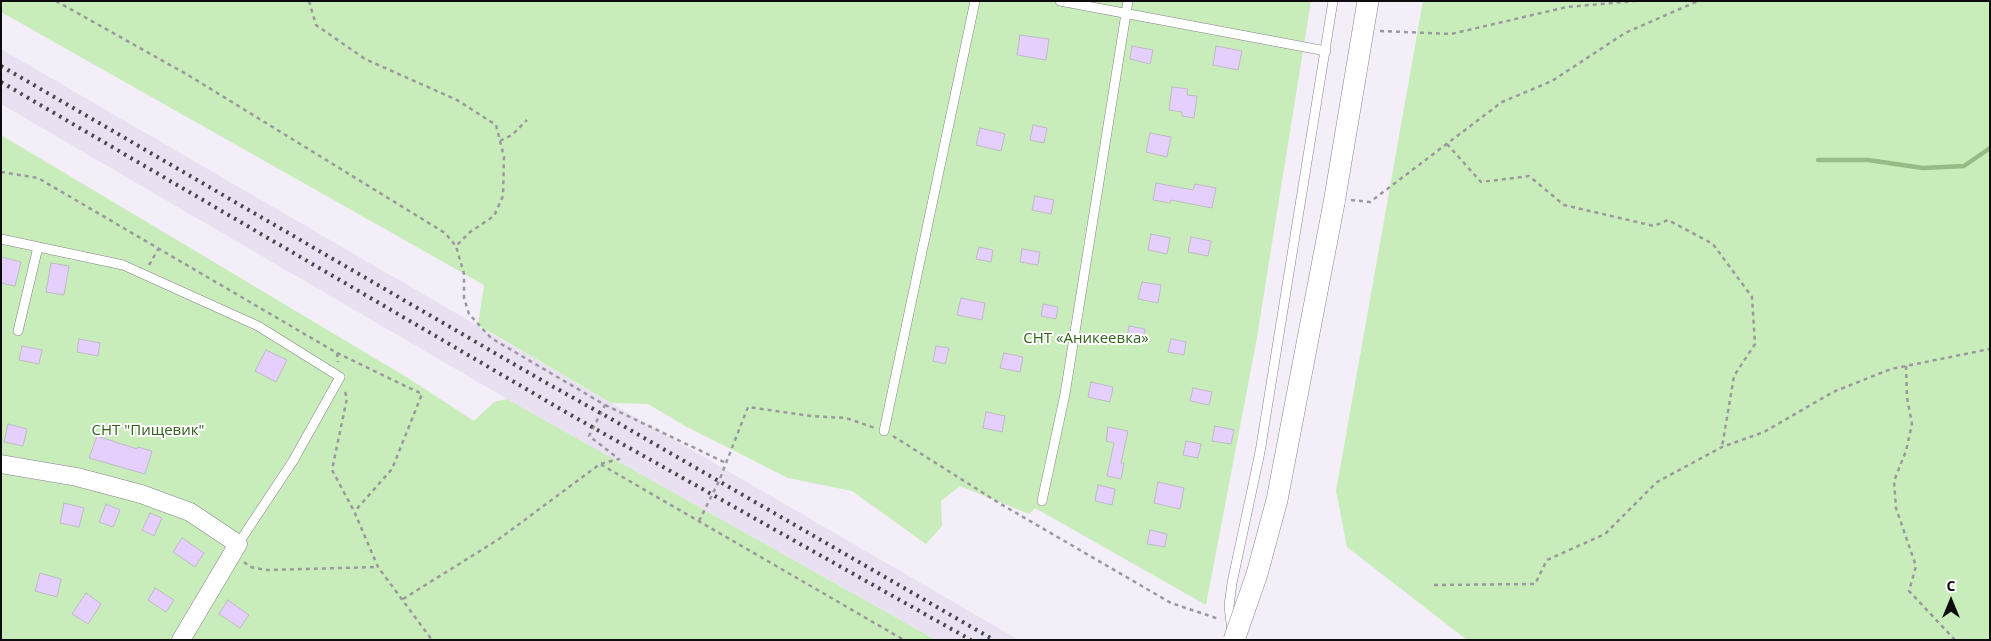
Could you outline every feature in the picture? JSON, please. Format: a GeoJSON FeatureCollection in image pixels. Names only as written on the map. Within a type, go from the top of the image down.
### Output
{"type":"FeatureCollection","features":[{"type":"Feature","properties":{"kind":"street"},"geometry":{"type":"LineString","coordinates":[[1232,631],[1258,574],[1277,500],[1334,201],[1368,1]]}},
{"type":"Feature","properties":{"kind":"street"},"geometry":{"type":"LineString","coordinates":[[1,464],[77,477],[141,494],[190,512],[238,544],[180,640]]}},
{"type":"Feature","properties":{"kind":"lane"},"geometry":{"type":"LineString","coordinates":[[884,430],[975,1]]}},
{"type":"Feature","properties":{"kind":"lane"},"geometry":{"type":"LineString","coordinates":[[1060,1],[1326,52]]}},
{"type":"Feature","properties":{"kind":"lane"},"geometry":{"type":"LineString","coordinates":[[1042,502],[1065,394],[1128,1]]}},
{"type":"Feature","properties":{"kind":"lane"},"geometry":{"type":"LineString","coordinates":[[1232,631],[1232,583],[1260,452],[1333,1]]}},
{"type":"Feature","properties":{"kind":"lane"},"geometry":{"type":"LineString","coordinates":[[1,239],[123,266],[258,326],[340,377],[293,461],[238,544]]}},
{"type":"Feature","properties":{"kind":"lane"},"geometry":{"type":"LineString","coordinates":[[18,331],[38,247]]}},
{"type":"Feature","properties":{"kind":"path"},"geometry":{"type":"LineString","coordinates":[[56,1],[196,80],[445,233],[456,246],[464,274],[464,298],[469,314],[491,338],[605,405],[726,464]]}},
{"type":"Feature","properties":{"kind":"path"},"geometry":{"type":"LineString","coordinates":[[309,1],[316,25],[365,59],[457,100],[496,125],[504,157],[503,196],[494,216],[470,232],[456,246]]}},
{"type":"Feature","properties":{"kind":"path"},"geometry":{"type":"LineString","coordinates":[[1363,30],[1452,34],[1567,7],[1635,1]]}},
{"type":"Feature","properties":{"kind":"path"},"geometry":{"type":"LineString","coordinates":[[1334,201],[1370,202],[1502,102],[1552,81],[1625,33],[1698,1]]}},
{"type":"Feature","properties":{"kind":"path"},"geometry":{"type":"LineString","coordinates":[[500,141],[512,135],[527,120]]}},
{"type":"Feature","properties":{"kind":"path"},"geometry":{"type":"LineString","coordinates":[[1447,144],[1481,182],[1529,176],[1564,205],[1654,226],[1668,220],[1713,244],[1752,297],[1755,344],[1734,376],[1722,447]]}},
{"type":"Feature","properties":{"kind":"path"},"geometry":{"type":"LineString","coordinates":[[1,172],[38,178],[337,353],[422,394],[392,469],[354,511]]}},
{"type":"Feature","properties":{"kind":"path"},"geometry":{"type":"LineString","coordinates":[[143,275],[159,248]]}},
{"type":"Feature","properties":{"kind":"path"},"geometry":{"type":"LineString","coordinates":[[1434,585],[1535,584],[1547,560],[1605,534],[1658,482],[1722,447],[1764,432],[1832,392],[1891,369],[1990,349]]}},
{"type":"Feature","properties":{"kind":"path"},"geometry":{"type":"LineString","coordinates":[[337,353],[340,377],[347,398],[332,470],[354,511],[378,567],[432,640]]}},
{"type":"Feature","properties":{"kind":"path"},"geometry":{"type":"LineString","coordinates":[[1906,366],[1907,398],[1912,424],[1906,451],[1894,481],[1896,508],[1916,566],[1909,591],[1955,640]]}},
{"type":"Feature","properties":{"kind":"path"},"geometry":{"type":"LineString","coordinates":[[403,599],[500,538],[600,464],[619,459],[589,436],[605,405]]}},
{"type":"Feature","properties":{"kind":"path"},"geometry":{"type":"LineString","coordinates":[[699,520],[726,464],[748,407],[811,416],[846,418],[884,430],[999,503],[1171,603],[1232,631]]}},
{"type":"Feature","properties":{"kind":"path"},"geometry":{"type":"LineString","coordinates":[[600,464],[904,640]]}},
{"type":"Feature","properties":{"kind":"path"},"geometry":{"type":"LineString","coordinates":[[238,544],[240,559],[250,567],[267,570],[378,567]]}},
{"type":"Feature","properties":{"kind":"shaded area"},"geometry":{"type":"Polygon","coordinates":[[[1,49],[1019,640],[936,640],[507,399],[1,104],[1,49]]]}},
{"type":"Feature","properties":{"kind":"green space","name":"СНТ «Аникеевка»"},"geometry":{"type":"Polygon","coordinates":[[[1,1],[1311,1],[1256,343],[1206,605],[1035,508],[1029,514],[960,486],[941,501],[942,526],[926,544],[852,491],[788,478],[687,427],[648,404],[611,403],[478,325],[484,285],[1,12],[1,1]]]}},
{"type":"Feature","properties":{"kind":"green space"},"geometry":{"type":"Polygon","coordinates":[[[1423,1],[1990,1],[1990,640],[1467,640],[1347,547],[1336,491],[1423,1]]]}},
{"type":"Feature","properties":{"kind":"green space","name":"СНТ \"Пищевик\""},"geometry":{"type":"Polygon","coordinates":[[[1,135],[408,378],[474,421],[494,402],[507,399],[936,640],[1,640],[1,135]]]}},
{"type":"Feature","properties":{"kind":"building"},"geometry":{"type":"Polygon","coordinates":[[[1020,35],[1049,39],[1046,60],[1017,55],[1020,35]]]}},
{"type":"Feature","properties":{"kind":"building"},"geometry":{"type":"Polygon","coordinates":[[[1132,46],[1153,50],[1150,64],[1130,59],[1132,46]]]}},
{"type":"Feature","properties":{"kind":"building"},"geometry":{"type":"Polygon","coordinates":[[[1216,46],[1242,51],[1238,70],[1213,65],[1216,46]]]}},
{"type":"Feature","properties":{"kind":"building"},"geometry":{"type":"Polygon","coordinates":[[[1172,87],[1188,89],[1187,95],[1197,96],[1194,118],[1182,116],[1182,112],[1169,110],[1172,87]]]}},
{"type":"Feature","properties":{"kind":"building"},"geometry":{"type":"Polygon","coordinates":[[[1033,125],[1047,128],[1044,143],[1030,140],[1033,125]]]}},
{"type":"Feature","properties":{"kind":"building"},"geometry":{"type":"Polygon","coordinates":[[[980,128],[1005,134],[1001,151],[976,145],[980,128]]]}},
{"type":"Feature","properties":{"kind":"building"},"geometry":{"type":"Polygon","coordinates":[[[1150,133],[1171,137],[1167,157],[1146,152],[1150,133]]]}},
{"type":"Feature","properties":{"kind":"building"},"geometry":{"type":"Polygon","coordinates":[[[1156,183],[1193,190],[1195,184],[1216,188],[1212,208],[1171,200],[1170,203],[1153,200],[1156,183]]]}},
{"type":"Feature","properties":{"kind":"building"},"geometry":{"type":"Polygon","coordinates":[[[1035,196],[1054,200],[1051,214],[1032,210],[1035,196]]]}},
{"type":"Feature","properties":{"kind":"building"},"geometry":{"type":"Polygon","coordinates":[[[1151,234],[1170,238],[1167,254],[1148,250],[1151,234]]]}},
{"type":"Feature","properties":{"kind":"building"},"geometry":{"type":"Polygon","coordinates":[[[1191,237],[1211,241],[1208,256],[1188,252],[1191,237]]]}},
{"type":"Feature","properties":{"kind":"building"},"geometry":{"type":"Polygon","coordinates":[[[979,247],[993,250],[991,262],[976,259],[979,247]]]}},
{"type":"Feature","properties":{"kind":"building"},"geometry":{"type":"Polygon","coordinates":[[[1022,249],[1040,252],[1038,265],[1020,262],[1022,249]]]}},
{"type":"Feature","properties":{"kind":"building"},"geometry":{"type":"Polygon","coordinates":[[[1,257],[21,262],[15,286],[1,283],[1,257]]]}},
{"type":"Feature","properties":{"kind":"building"},"geometry":{"type":"Polygon","coordinates":[[[51,263],[69,266],[64,295],[46,292],[51,263]]]}},
{"type":"Feature","properties":{"kind":"building"},"geometry":{"type":"Polygon","coordinates":[[[1142,282],[1161,285],[1158,303],[1138,299],[1142,282]]]}},
{"type":"Feature","properties":{"kind":"building"},"geometry":{"type":"Polygon","coordinates":[[[961,298],[985,303],[982,320],[957,315],[961,298]]]}},
{"type":"Feature","properties":{"kind":"building"},"geometry":{"type":"Polygon","coordinates":[[[1043,304],[1058,307],[1056,319],[1041,316],[1043,304]]]}},
{"type":"Feature","properties":{"kind":"building"},"geometry":{"type":"Polygon","coordinates":[[[1129,326],[1145,329],[1143,341],[1127,338],[1129,326]]]}},
{"type":"Feature","properties":{"kind":"building"},"geometry":{"type":"Polygon","coordinates":[[[79,339],[100,343],[98,356],[77,352],[79,339]]]}},
{"type":"Feature","properties":{"kind":"building"},"geometry":{"type":"Polygon","coordinates":[[[1171,339],[1186,342],[1184,355],[1168,352],[1171,339]]]}},
{"type":"Feature","properties":{"kind":"building"},"geometry":{"type":"Polygon","coordinates":[[[22,346],[42,350],[39,364],[19,360],[22,346]]]}},
{"type":"Feature","properties":{"kind":"building"},"geometry":{"type":"Polygon","coordinates":[[[936,346],[949,348],[945,364],[933,361],[936,346]]]}},
{"type":"Feature","properties":{"kind":"building"},"geometry":{"type":"Polygon","coordinates":[[[266,350],[287,360],[276,382],[255,371],[266,350]]]}},
{"type":"Feature","properties":{"kind":"building"},"geometry":{"type":"Polygon","coordinates":[[[1004,353],[1023,357],[1020,372],[1000,368],[1004,353]]]}},
{"type":"Feature","properties":{"kind":"building"},"geometry":{"type":"Polygon","coordinates":[[[1091,382],[1113,387],[1110,402],[1088,397],[1091,382]]]}},
{"type":"Feature","properties":{"kind":"building"},"geometry":{"type":"Polygon","coordinates":[[[1193,388],[1212,392],[1209,405],[1190,401],[1193,388]]]}},
{"type":"Feature","properties":{"kind":"building"},"geometry":{"type":"Polygon","coordinates":[[[986,412],[1005,416],[1002,432],[983,428],[986,412]]]}},
{"type":"Feature","properties":{"kind":"building"},"geometry":{"type":"Polygon","coordinates":[[[8,424],[27,429],[23,446],[4,442],[8,424]]]}},
{"type":"Feature","properties":{"kind":"building"},"geometry":{"type":"Polygon","coordinates":[[[1215,426],[1234,430],[1231,444],[1212,441],[1215,426]]]}},
{"type":"Feature","properties":{"kind":"building"},"geometry":{"type":"Polygon","coordinates":[[[1108,427],[1128,431],[1121,463],[1124,463],[1121,479],[1107,476],[1114,443],[1106,441],[1108,427]]]}},
{"type":"Feature","properties":{"kind":"building"},"geometry":{"type":"Polygon","coordinates":[[[97,436],[137,449],[138,447],[152,451],[145,474],[89,458],[97,436]]]}},
{"type":"Feature","properties":{"kind":"building"},"geometry":{"type":"Polygon","coordinates":[[[1186,441],[1201,444],[1198,458],[1183,455],[1186,441]]]}},
{"type":"Feature","properties":{"kind":"building"},"geometry":{"type":"Polygon","coordinates":[[[1158,482],[1184,488],[1180,509],[1154,503],[1158,482]]]}},
{"type":"Feature","properties":{"kind":"building"},"geometry":{"type":"Polygon","coordinates":[[[1098,485],[1115,489],[1112,505],[1095,501],[1098,485]]]}},
{"type":"Feature","properties":{"kind":"building"},"geometry":{"type":"Polygon","coordinates":[[[64,503],[84,508],[79,527],[60,523],[64,503]]]}},
{"type":"Feature","properties":{"kind":"building"},"geometry":{"type":"Polygon","coordinates":[[[106,504],[120,510],[113,527],[99,522],[106,504]]]}},
{"type":"Feature","properties":{"kind":"building"},"geometry":{"type":"Polygon","coordinates":[[[150,513],[162,518],[154,536],[142,530],[150,513]]]}},
{"type":"Feature","properties":{"kind":"building"},"geometry":{"type":"Polygon","coordinates":[[[1150,530],[1167,534],[1165,547],[1147,544],[1150,530]]]}},
{"type":"Feature","properties":{"kind":"building"},"geometry":{"type":"Polygon","coordinates":[[[182,538],[204,553],[195,567],[173,552],[182,538]]]}},
{"type":"Feature","properties":{"kind":"building"},"geometry":{"type":"Polygon","coordinates":[[[40,573],[61,579],[57,597],[35,591],[40,573]]]}},
{"type":"Feature","properties":{"kind":"building"},"geometry":{"type":"Polygon","coordinates":[[[155,588],[174,600],[166,612],[148,600],[155,588]]]}},
{"type":"Feature","properties":{"kind":"building"},"geometry":{"type":"Polygon","coordinates":[[[86,593],[101,604],[88,624],[72,614],[86,593]]]}},
{"type":"Feature","properties":{"kind":"building"},"geometry":{"type":"Polygon","coordinates":[[[228,600],[249,615],[240,628],[219,614],[228,600]]]}},
{"type":"Feature","properties":{"kind":"waterway"},"geometry":{"type":"LineString","coordinates":[[1818,160],[1868,160],[1923,168],[1964,166],[1990,148]]}},
{"type":"Feature","properties":{"kind":"railway"},"geometry":{"type":"LineString","coordinates":[[1,66],[994,640]]}},
{"type":"Feature","properties":{"kind":"railway"},"geometry":{"type":"LineString","coordinates":[[1,82],[569,414],[971,640]]}}]}
